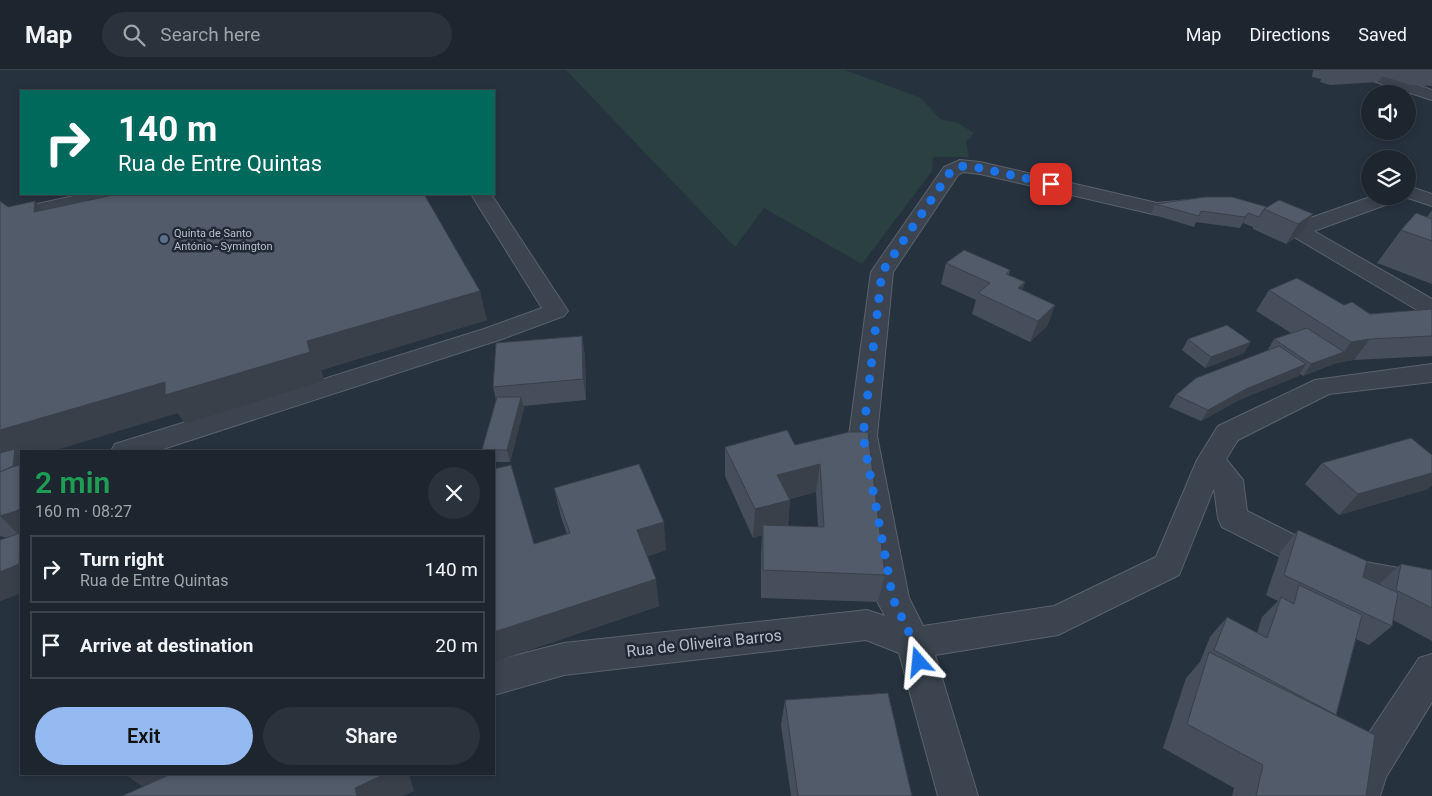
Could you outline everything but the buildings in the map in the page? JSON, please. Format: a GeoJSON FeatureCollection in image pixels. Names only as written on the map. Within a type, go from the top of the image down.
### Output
{"type":"FeatureCollection","features":[{"type":"Feature","properties":{"kind":"street"},"geometry":{"type":"LineString","coordinates":[[1364,70],[1380,78],[1432,95]]}},
{"type":"Feature","properties":{"kind":"street"},"geometry":{"type":"LineString","coordinates":[[958,796],[914,643],[893,599],[863,436],[882,272],[951,171],[960,166],[980,168],[1157,209],[1205,205]]}},
{"type":"Feature","properties":{"kind":"street"},"geometry":{"type":"LineString","coordinates":[[0,218],[104,195]]}},
{"type":"Feature","properties":{"kind":"street"},"geometry":{"type":"LineString","coordinates":[[127,450],[493,334],[556,311],[481,195]]}},
{"type":"Feature","properties":{"kind":"street"},"geometry":{"type":"LineString","coordinates":[[1416,195],[1432,200]]}},
{"type":"Feature","properties":{"kind":"street"},"geometry":{"type":"LineString","coordinates":[[1297,230],[1367,205]]}},
{"type":"Feature","properties":{"kind":"street"},"geometry":{"type":"LineString","coordinates":[[1249,210],[1275,217],[1432,309]]}},
{"type":"Feature","properties":{"kind":"street"},"geometry":{"type":"LineString","coordinates":[[914,643],[1058,620],[1168,566],[1211,460],[1228,433],[1324,386],[1432,373]]}},
{"type":"Feature","properties":{"kind":"street"},"geometry":{"type":"LineString","coordinates":[[1211,460],[1228,480],[1233,518],[1333,569],[1432,588]]}},
{"type":"Feature","properties":{"kind":"street","name":"Rua de Oliveira Barros"},"geometry":{"type":"LineString","coordinates":[[495,678],[564,658],[867,625],[914,643]]}},
{"type":"Feature","properties":{"kind":"street"},"geometry":{"type":"LineString","coordinates":[[1360,796],[1369,768],[1432,670]]}},
{"type":"Feature","properties":{"kind":"green space"},"geometry":{"type":"Polygon","coordinates":[[[566,70],[845,70],[921,98],[940,119],[958,123],[974,133],[966,142],[969,157],[933,157],[932,171],[862,264],[764,208],[735,247],[566,70]]]}},
{"type":"Feature","properties":{"kind":"place","name":"Quinta de Santo António - Symington"},"geometry":{"type":"Point","coordinates":[164,239]}},
{"type":"Feature","properties":{"kind":"route"},"geometry":{"type":"LineString","coordinates":[[919,662],[914,643],[893,599],[863,436],[882,272],[951,171],[960,166],[980,168],[1051,184]]}}]}
